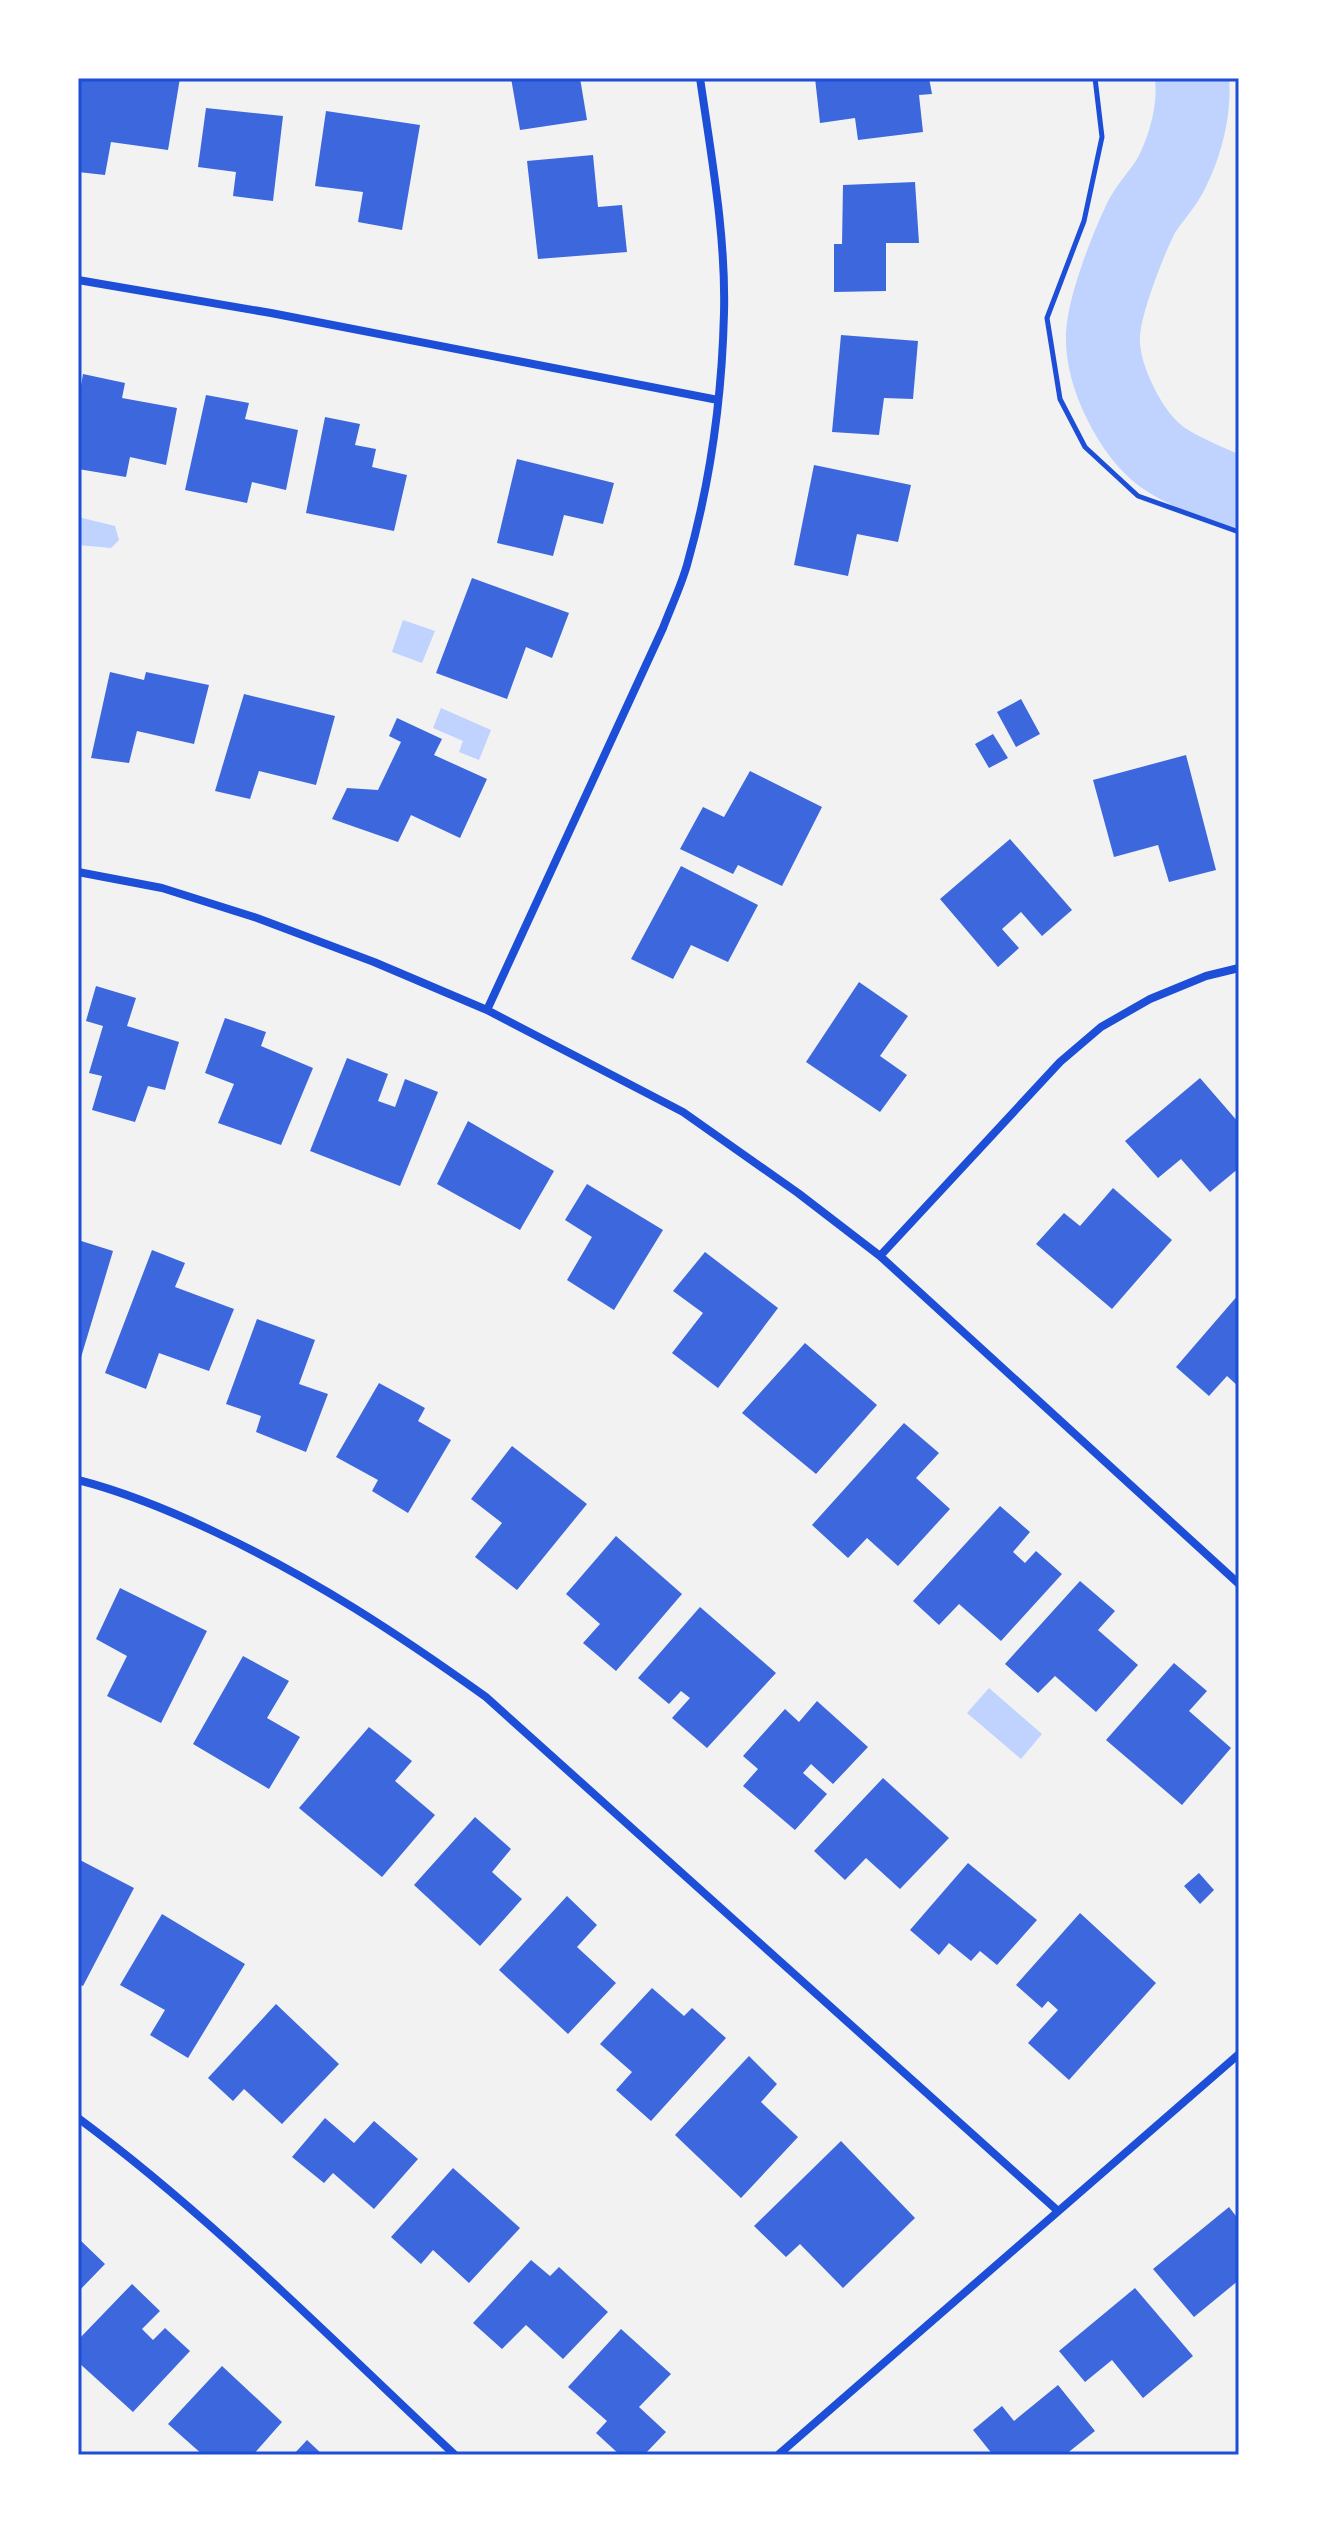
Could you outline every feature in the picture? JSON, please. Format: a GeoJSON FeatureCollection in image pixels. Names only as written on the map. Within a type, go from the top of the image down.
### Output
{"type":"FeatureCollection","features":[{"type":"Feature","properties":{"kind":"street"},"geometry":{"type":"LineString","coordinates":[[487,1010],[673,604],[686,568],[705,493],[718,400],[724,313],[713,165],[700,78]]}},
{"type":"Feature","properties":{"kind":"street"},"geometry":{"type":"LineString","coordinates":[[78,280],[271,313],[718,400]]}},
{"type":"Feature","properties":{"kind":"street"},"geometry":{"type":"LineString","coordinates":[[78,872],[162,888],[257,918],[374,962],[487,1010],[683,1112],[798,1193],[880,1256],[1239,1584]]}},
{"type":"Feature","properties":{"kind":"street"},"geometry":{"type":"LineString","coordinates":[[880,1256],[1060,1062],[1101,1027],[1150,999],[1206,976],[1239,968]]}},
{"type":"Feature","properties":{"kind":"street"},"geometry":{"type":"LineString","coordinates":[[78,1480],[171,1511],[254,1550],[343,1599],[486,1697],[1058,2211]]}},
{"type":"Feature","properties":{"kind":"street"},"geometry":{"type":"LineString","coordinates":[[778,2455],[1239,2054]]}},
{"type":"Feature","properties":{"kind":"street"},"geometry":{"type":"LineString","coordinates":[[78,2118],[127,2154],[216,2232],[455,2455]]}},
{"type":"Feature","properties":{"kind":"path"},"geometry":{"type":"LineString","coordinates":[[1095,78],[1102,137],[1084,221],[1047,318],[1060,399],[1085,447],[1138,496],[1239,532]]}},
{"type":"Feature","properties":{"kind":"water"},"geometry":{"type":"Polygon","coordinates":[[[78,517],[115,526],[119,540],[111,548],[78,545],[78,517]]]}},
{"type":"Feature","properties":{"kind":"water"},"geometry":{"type":"Polygon","coordinates":[[[403,620],[435,631],[422,663],[392,652],[403,620]]]}},
{"type":"Feature","properties":{"kind":"water"},"geometry":{"type":"Polygon","coordinates":[[[441,708],[491,730],[479,760],[459,752],[463,741],[433,728],[441,708]]]}},
{"type":"Feature","properties":{"kind":"water"},"geometry":{"type":"Polygon","coordinates":[[[989,1688],[1042,1734],[1021,1759],[967,1713],[989,1688]]]}},
{"type":"Feature","properties":{"kind":"building"},"geometry":{"type":"Polygon","coordinates":[[[78,78],[180,78],[168,150],[111,142],[105,175],[78,172],[78,78]]]}},
{"type":"Feature","properties":{"kind":"building"},"geometry":{"type":"Polygon","coordinates":[[[511,78],[580,78],[587,120],[520,130],[511,78]]]}},
{"type":"Feature","properties":{"kind":"building"},"geometry":{"type":"Polygon","coordinates":[[[815,78],[929,78],[932,94],[919,95],[923,132],[858,140],[855,118],[820,123],[815,78]]]}},
{"type":"Feature","properties":{"kind":"building"},"geometry":{"type":"Polygon","coordinates":[[[206,108],[283,116],[273,201],[233,196],[236,172],[198,167],[206,108]]]}},
{"type":"Feature","properties":{"kind":"building"},"geometry":{"type":"Polygon","coordinates":[[[326,111],[420,125],[402,230],[358,222],[363,192],[315,186],[326,111]]]}},
{"type":"Feature","properties":{"kind":"building"},"geometry":{"type":"Polygon","coordinates":[[[593,155],[598,207],[622,205],[627,252],[538,259],[527,161],[593,155]]]}},
{"type":"Feature","properties":{"kind":"building"},"geometry":{"type":"Polygon","coordinates":[[[915,182],[919,243],[886,243],[886,291],[834,292],[834,244],[842,244],[843,185],[915,182]]]}},
{"type":"Feature","properties":{"kind":"building"},"geometry":{"type":"Polygon","coordinates":[[[841,335],[918,341],[913,399],[884,398],[879,435],[832,432],[841,335]]]}},
{"type":"Feature","properties":{"kind":"building"},"geometry":{"type":"Polygon","coordinates":[[[83,374],[125,383],[122,398],[177,408],[166,465],[130,457],[126,477],[78,469],[78,403],[83,374]]]}},
{"type":"Feature","properties":{"kind":"building"},"geometry":{"type":"Polygon","coordinates":[[[206,395],[249,403],[245,419],[298,430],[286,490],[252,482],[247,503],[185,490],[206,395]]]}},
{"type":"Feature","properties":{"kind":"building"},"geometry":{"type":"Polygon","coordinates":[[[325,417],[360,424],[355,445],[376,449],[372,467],[407,475],[394,531],[306,513],[325,417]]]}},
{"type":"Feature","properties":{"kind":"building"},"geometry":{"type":"Polygon","coordinates":[[[517,459],[614,483],[603,524],[564,515],[553,556],[497,543],[517,459]]]}},
{"type":"Feature","properties":{"kind":"building"},"geometry":{"type":"Polygon","coordinates":[[[814,465],[911,485],[898,542],[857,534],[848,576],[794,565],[814,465]]]}},
{"type":"Feature","properties":{"kind":"building"},"geometry":{"type":"Polygon","coordinates":[[[472,578],[569,613],[552,658],[526,647],[507,699],[436,673],[472,578]]]}},
{"type":"Feature","properties":{"kind":"building"},"geometry":{"type":"Polygon","coordinates":[[[110,672],[144,680],[146,672],[209,685],[194,744],[137,731],[129,763],[91,758],[110,672]]]}},
{"type":"Feature","properties":{"kind":"building"},"geometry":{"type":"Polygon","coordinates":[[[244,694],[335,716],[316,785],[259,771],[250,799],[215,791],[244,694]]]}},
{"type":"Feature","properties":{"kind":"building"},"geometry":{"type":"Polygon","coordinates":[[[1021,699],[1040,734],[1016,747],[997,712],[1021,699]]]}},
{"type":"Feature","properties":{"kind":"building"},"geometry":{"type":"Polygon","coordinates":[[[397,718],[442,739],[434,755],[487,779],[460,838],[411,815],[398,842],[332,819],[347,788],[378,790],[401,742],[389,736],[397,718]]]}},
{"type":"Feature","properties":{"kind":"building"},"geometry":{"type":"Polygon","coordinates":[[[993,734],[1008,758],[989,768],[975,744],[993,734]]]}},
{"type":"Feature","properties":{"kind":"building"},"geometry":{"type":"Polygon","coordinates":[[[1186,755],[1216,870],[1169,882],[1158,845],[1114,857],[1093,780],[1186,755]]]}},
{"type":"Feature","properties":{"kind":"building"},"geometry":{"type":"Polygon","coordinates":[[[750,771],[822,807],[782,886],[738,865],[733,874],[680,849],[703,807],[724,817],[750,771]]]}},
{"type":"Feature","properties":{"kind":"building"},"geometry":{"type":"Polygon","coordinates":[[[1010,839],[1072,910],[1042,936],[1021,912],[1002,929],[1019,948],[998,967],[940,899],[1010,839]]]}},
{"type":"Feature","properties":{"kind":"building"},"geometry":{"type":"Polygon","coordinates":[[[681,866],[758,905],[728,962],[691,945],[673,979],[631,959],[681,866]]]}},
{"type":"Feature","properties":{"kind":"building"},"geometry":{"type":"Polygon","coordinates":[[[859,982],[908,1016],[880,1056],[907,1075],[880,1112],[806,1062],[859,982]]]}},
{"type":"Feature","properties":{"kind":"building"},"geometry":{"type":"Polygon","coordinates":[[[96,986],[136,998],[127,1026],[179,1042],[165,1090],[148,1086],[135,1122],[92,1110],[102,1076],[89,1073],[103,1026],[86,1021],[96,986]]]}},
{"type":"Feature","properties":{"kind":"building"},"geometry":{"type":"Polygon","coordinates":[[[225,1018],[266,1032],[261,1046],[313,1068],[281,1145],[218,1123],[234,1084],[205,1073],[225,1018]]]}},
{"type":"Feature","properties":{"kind":"building"},"geometry":{"type":"Polygon","coordinates":[[[347,1058],[388,1074],[378,1101],[395,1107],[405,1079],[438,1092],[400,1186],[310,1151],[347,1058]]]}},
{"type":"Feature","properties":{"kind":"building"},"geometry":{"type":"Polygon","coordinates":[[[1200,1078],[1239,1123],[1239,1168],[1210,1192],[1181,1159],[1158,1178],[1125,1141],[1200,1078]]]}},
{"type":"Feature","properties":{"kind":"building"},"geometry":{"type":"Polygon","coordinates":[[[468,1121],[554,1171],[520,1230],[437,1184],[468,1121]]]}},
{"type":"Feature","properties":{"kind":"building"},"geometry":{"type":"Polygon","coordinates":[[[587,1184],[663,1230],[614,1310],[567,1280],[592,1237],[565,1220],[587,1184]]]}},
{"type":"Feature","properties":{"kind":"building"},"geometry":{"type":"Polygon","coordinates":[[[1113,1188],[1172,1240],[1112,1309],[1036,1244],[1064,1213],[1080,1226],[1113,1188]]]}},
{"type":"Feature","properties":{"kind":"building"},"geometry":{"type":"Polygon","coordinates":[[[78,1240],[113,1251],[79,1364],[78,1364],[78,1240]]]}},
{"type":"Feature","properties":{"kind":"building"},"geometry":{"type":"Polygon","coordinates":[[[152,1250],[185,1263],[175,1287],[234,1309],[209,1371],[159,1353],[146,1389],[105,1373],[152,1250]]]}},
{"type":"Feature","properties":{"kind":"building"},"geometry":{"type":"Polygon","coordinates":[[[705,1252],[778,1308],[718,1388],[672,1353],[703,1313],[673,1291],[705,1252]]]}},
{"type":"Feature","properties":{"kind":"building"},"geometry":{"type":"Polygon","coordinates":[[[1239,1294],[1239,1387],[1227,1376],[1209,1396],[1176,1367],[1239,1294]]]}},
{"type":"Feature","properties":{"kind":"building"},"geometry":{"type":"Polygon","coordinates":[[[257,1319],[315,1340],[299,1384],[328,1394],[306,1452],[256,1432],[261,1416],[226,1404],[257,1319]]]}},
{"type":"Feature","properties":{"kind":"building"},"geometry":{"type":"Polygon","coordinates":[[[805,1343],[877,1405],[816,1474],[742,1413],[805,1343]]]}},
{"type":"Feature","properties":{"kind":"building"},"geometry":{"type":"Polygon","coordinates":[[[379,1383],[425,1408],[418,1421],[451,1440],[408,1513],[372,1491],[378,1480],[336,1457],[379,1383]]]}},
{"type":"Feature","properties":{"kind":"building"},"geometry":{"type":"Polygon","coordinates":[[[904,1423],[939,1453],[916,1478],[950,1509],[898,1566],[867,1538],[848,1558],[812,1525],[904,1423]]]}},
{"type":"Feature","properties":{"kind":"building"},"geometry":{"type":"Polygon","coordinates":[[[512,1446],[587,1504],[517,1590],[475,1557],[502,1523],[471,1499],[512,1446]]]}},
{"type":"Feature","properties":{"kind":"building"},"geometry":{"type":"Polygon","coordinates":[[[1000,1506],[1030,1532],[1013,1552],[1025,1563],[1036,1551],[1062,1574],[1001,1641],[959,1604],[939,1625],[913,1601],[1000,1506]]]}},
{"type":"Feature","properties":{"kind":"building"},"geometry":{"type":"Polygon","coordinates":[[[616,1536],[682,1594],[616,1671],[583,1643],[600,1624],[566,1594],[616,1536]]]}},
{"type":"Feature","properties":{"kind":"building"},"geometry":{"type":"Polygon","coordinates":[[[1080,1581],[1115,1611],[1098,1630],[1138,1665],[1096,1712],[1055,1676],[1038,1693],[1005,1664],[1080,1581]]]}},
{"type":"Feature","properties":{"kind":"building"},"geometry":{"type":"Polygon","coordinates":[[[120,1588],[207,1631],[161,1723],[107,1696],[127,1656],[96,1639],[120,1588]]]}},
{"type":"Feature","properties":{"kind":"building"},"geometry":{"type":"Polygon","coordinates":[[[700,1607],[776,1673],[707,1748],[672,1718],[690,1698],[681,1691],[669,1704],[638,1678],[700,1607]]]}},
{"type":"Feature","properties":{"kind":"building"},"geometry":{"type":"Polygon","coordinates":[[[243,1656],[289,1681],[267,1718],[300,1737],[269,1789],[193,1744],[243,1656]]]}},
{"type":"Feature","properties":{"kind":"building"},"geometry":{"type":"Polygon","coordinates":[[[1174,1663],[1207,1691],[1189,1711],[1231,1748],[1182,1805],[1106,1740],[1174,1663]]]}},
{"type":"Feature","properties":{"kind":"building"},"geometry":{"type":"Polygon","coordinates":[[[817,1701],[868,1747],[833,1784],[811,1764],[803,1773],[827,1794],[795,1830],[743,1786],[758,1769],[743,1756],[785,1709],[799,1722],[817,1701]]]}},
{"type":"Feature","properties":{"kind":"building"},"geometry":{"type":"Polygon","coordinates":[[[369,1727],[412,1761],[395,1781],[435,1815],[382,1877],[299,1808],[369,1727]]]}},
{"type":"Feature","properties":{"kind":"building"},"geometry":{"type":"Polygon","coordinates":[[[883,1778],[949,1838],[900,1889],[866,1858],[845,1880],[814,1851],[883,1778]]]}},
{"type":"Feature","properties":{"kind":"building"},"geometry":{"type":"Polygon","coordinates":[[[475,1817],[511,1849],[492,1872],[522,1899],[480,1946],[414,1885],[475,1817]]]}},
{"type":"Feature","properties":{"kind":"building"},"geometry":{"type":"Polygon","coordinates":[[[78,1859],[134,1888],[83,1986],[78,1984],[78,1859]]]}},
{"type":"Feature","properties":{"kind":"building"},"geometry":{"type":"Polygon","coordinates":[[[968,1863],[1037,1920],[997,1965],[980,1951],[971,1961],[949,1943],[939,1955],[910,1930],[968,1863]]]}},
{"type":"Feature","properties":{"kind":"building"},"geometry":{"type":"Polygon","coordinates":[[[1199,1873],[1214,1890],[1200,1904],[1184,1886],[1199,1873]]]}},
{"type":"Feature","properties":{"kind":"building"},"geometry":{"type":"Polygon","coordinates":[[[567,1896],[597,1925],[577,1947],[616,1983],[568,2034],[499,1970],[567,1896]]]}},
{"type":"Feature","properties":{"kind":"building"},"geometry":{"type":"Polygon","coordinates":[[[1080,1913],[1156,1983],[1069,2080],[1028,2043],[1058,2010],[1048,2001],[1042,2008],[1016,1985],[1080,1913]]]}},
{"type":"Feature","properties":{"kind":"building"},"geometry":{"type":"Polygon","coordinates":[[[162,1914],[245,1964],[188,2058],[150,2035],[165,2010],[120,1985],[162,1914]]]}},
{"type":"Feature","properties":{"kind":"building"},"geometry":{"type":"Polygon","coordinates":[[[652,1988],[684,2016],[692,2008],[726,2038],[651,2121],[616,2090],[632,2072],[600,2044],[652,1988]]]}},
{"type":"Feature","properties":{"kind":"building"},"geometry":{"type":"Polygon","coordinates":[[[276,2004],[339,2064],[282,2124],[244,2089],[233,2101],[208,2078],[276,2004]]]}},
{"type":"Feature","properties":{"kind":"building"},"geometry":{"type":"Polygon","coordinates":[[[749,2056],[777,2084],[761,2102],[798,2137],[741,2198],[675,2135],[749,2056]]]}},
{"type":"Feature","properties":{"kind":"building"},"geometry":{"type":"Polygon","coordinates":[[[325,2118],[354,2143],[374,2121],[418,2159],[374,2209],[333,2173],[324,2183],[292,2157],[325,2118]]]}},
{"type":"Feature","properties":{"kind":"building"},"geometry":{"type":"Polygon","coordinates":[[[841,2141],[915,2218],[843,2288],[800,2244],[786,2257],[754,2226],[841,2141]]]}},
{"type":"Feature","properties":{"kind":"building"},"geometry":{"type":"Polygon","coordinates":[[[453,2168],[520,2228],[469,2283],[433,2250],[421,2264],[391,2237],[453,2168]]]}},
{"type":"Feature","properties":{"kind":"building"},"geometry":{"type":"Polygon","coordinates":[[[1229,2207],[1239,2220],[1239,2280],[1194,2317],[1153,2269],[1229,2207]]]}},
{"type":"Feature","properties":{"kind":"building"},"geometry":{"type":"Polygon","coordinates":[[[78,2238],[105,2264],[78,2292],[78,2238]]]}},
{"type":"Feature","properties":{"kind":"building"},"geometry":{"type":"Polygon","coordinates":[[[531,2260],[550,2276],[559,2267],[608,2312],[563,2359],[526,2325],[502,2349],[473,2323],[531,2260]]]}},
{"type":"Feature","properties":{"kind":"building"},"geometry":{"type":"Polygon","coordinates":[[[132,2284],[160,2311],[142,2329],[153,2340],[165,2328],[190,2351],[133,2412],[78,2362],[78,2340],[132,2284]]]}},
{"type":"Feature","properties":{"kind":"building"},"geometry":{"type":"Polygon","coordinates":[[[1135,2288],[1193,2356],[1143,2398],[1112,2360],[1085,2382],[1059,2351],[1135,2288]]]}},
{"type":"Feature","properties":{"kind":"building"},"geometry":{"type":"Polygon","coordinates":[[[621,2329],[671,2374],[639,2407],[666,2432],[644,2455],[620,2455],[596,2433],[607,2421],[568,2387],[621,2329]]]}},
{"type":"Feature","properties":{"kind":"building"},"geometry":{"type":"Polygon","coordinates":[[[222,2366],[282,2422],[253,2455],[203,2455],[168,2424],[222,2366]]]}},
{"type":"Feature","properties":{"kind":"building"},"geometry":{"type":"Polygon","coordinates":[[[1058,2385],[1095,2431],[1065,2455],[993,2455],[973,2430],[1002,2406],[1014,2421],[1058,2385]]]}},
{"type":"Feature","properties":{"kind":"building"},"geometry":{"type":"Polygon","coordinates":[[[307,2440],[323,2455],[293,2455],[307,2440]]]}},
{"type":"Feature","properties":{"kind":"waterway"},"geometry":{"type":"LineString","coordinates":[[1192,78],[1191,114],[1185,138],[1172,172],[1141,218],[1123,259],[1105,321],[1104,350],[1112,385],[1120,402],[1150,447],[1180,468],[1239,495]]}}]}
